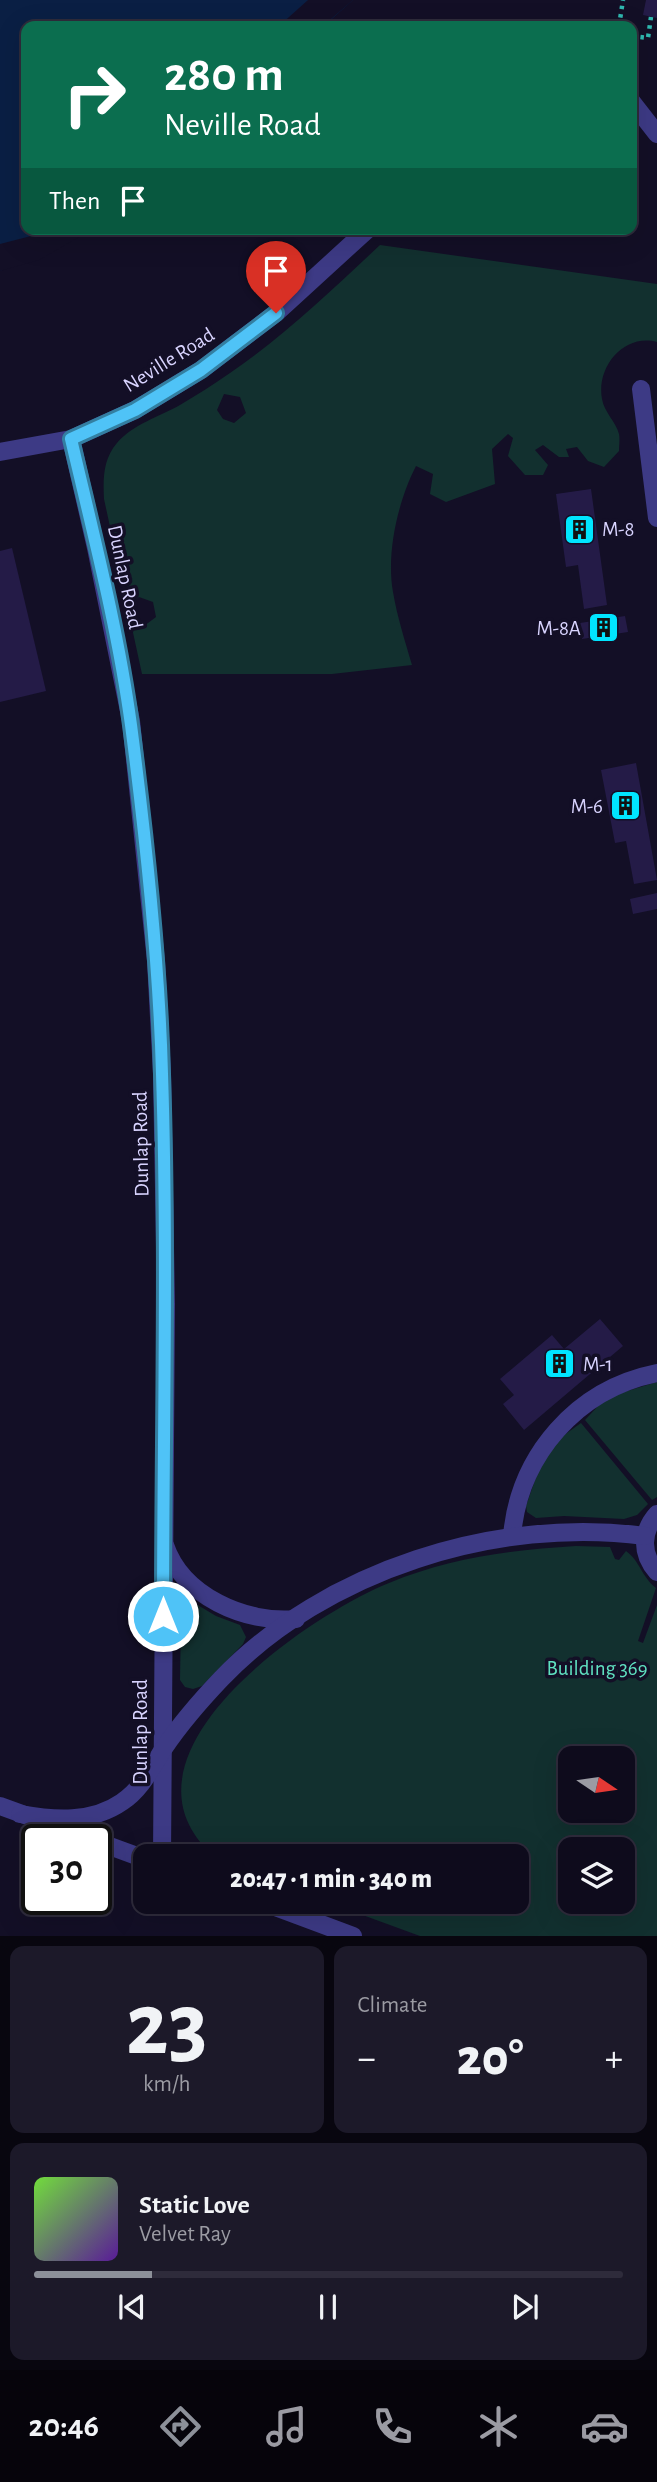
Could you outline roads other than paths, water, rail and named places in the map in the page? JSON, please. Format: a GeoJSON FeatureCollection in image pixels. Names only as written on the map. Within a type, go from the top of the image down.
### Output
{"type":"FeatureCollection","features":[{"type":"Feature","properties":{"kind":"street"},"geometry":{"type":"LineString","coordinates":[[637,108],[657,134]]}},
{"type":"Feature","properties":{"kind":"street","name":"Neville Road"},"geometry":{"type":"LineString","coordinates":[[0,452],[71,439],[135,410],[201,370],[276,313],[361,235]]}},
{"type":"Feature","properties":{"kind":"street"},"geometry":{"type":"LineString","coordinates":[[640,389],[657,518]]}},
{"type":"Feature","properties":{"kind":"street","name":"Dunlap Road"},"geometry":{"type":"LineString","coordinates":[[71,439],[104,584],[131,721],[156,961],[162,1074],[166,1304],[162,1844]]}},
{"type":"Feature","properties":{"kind":"street"},"geometry":{"type":"LineString","coordinates":[[512,1536],[514,1516],[525,1477],[549,1440],[565,1422],[605,1391],[627,1380],[657,1373]]}},
{"type":"Feature","properties":{"kind":"street"},"geometry":{"type":"LineString","coordinates":[[657,1514],[648,1526],[645,1536],[648,1558],[657,1572]]}},
{"type":"Feature","properties":{"kind":"street"},"geometry":{"type":"LineString","coordinates":[[20,1814],[67,1820],[96,1815],[121,1804],[136,1790],[186,1718],[223,1676],[265,1640],[356,1585],[408,1562],[461,1546],[512,1536],[587,1531],[645,1536]]}},
{"type":"Feature","properties":{"kind":"street"},"geometry":{"type":"LineString","coordinates":[[163,1536],[168,1554],[179,1571],[191,1584],[218,1603],[260,1619],[296,1619]]}},
{"type":"Feature","properties":{"kind":"street"},"geometry":{"type":"LineString","coordinates":[[0,1806],[48,1824]]}},
{"type":"Feature","properties":{"kind":"street"},"geometry":{"type":"LineString","coordinates":[[112,1847],[133,1855]]}},
{"type":"Feature","properties":{"kind":"street"},"geometry":{"type":"LineString","coordinates":[[293,1914],[351,1936]]}},
{"type":"Feature","properties":{"kind":"water"},"geometry":{"type":"Polygon","coordinates":[[[0,0],[353,0],[330,21],[21,21],[21,235],[80,235],[0,271],[0,0]]]}},
{"type":"Feature","properties":{"kind":"place","name":"M-8"},"geometry":{"type":"Point","coordinates":[579,529]}},
{"type":"Feature","properties":{"kind":"place","name":"M-8A"},"geometry":{"type":"Point","coordinates":[604,628]}},
{"type":"Feature","properties":{"kind":"place","name":"M-6"},"geometry":{"type":"Point","coordinates":[626,806]}},
{"type":"Feature","properties":{"kind":"place","name":"M-1"},"geometry":{"type":"Point","coordinates":[560,1364]}},
{"type":"Feature","properties":{"kind":"park label","name":"Building 369"},"geometry":{"type":"Point","coordinates":[597,1668]}}]}
